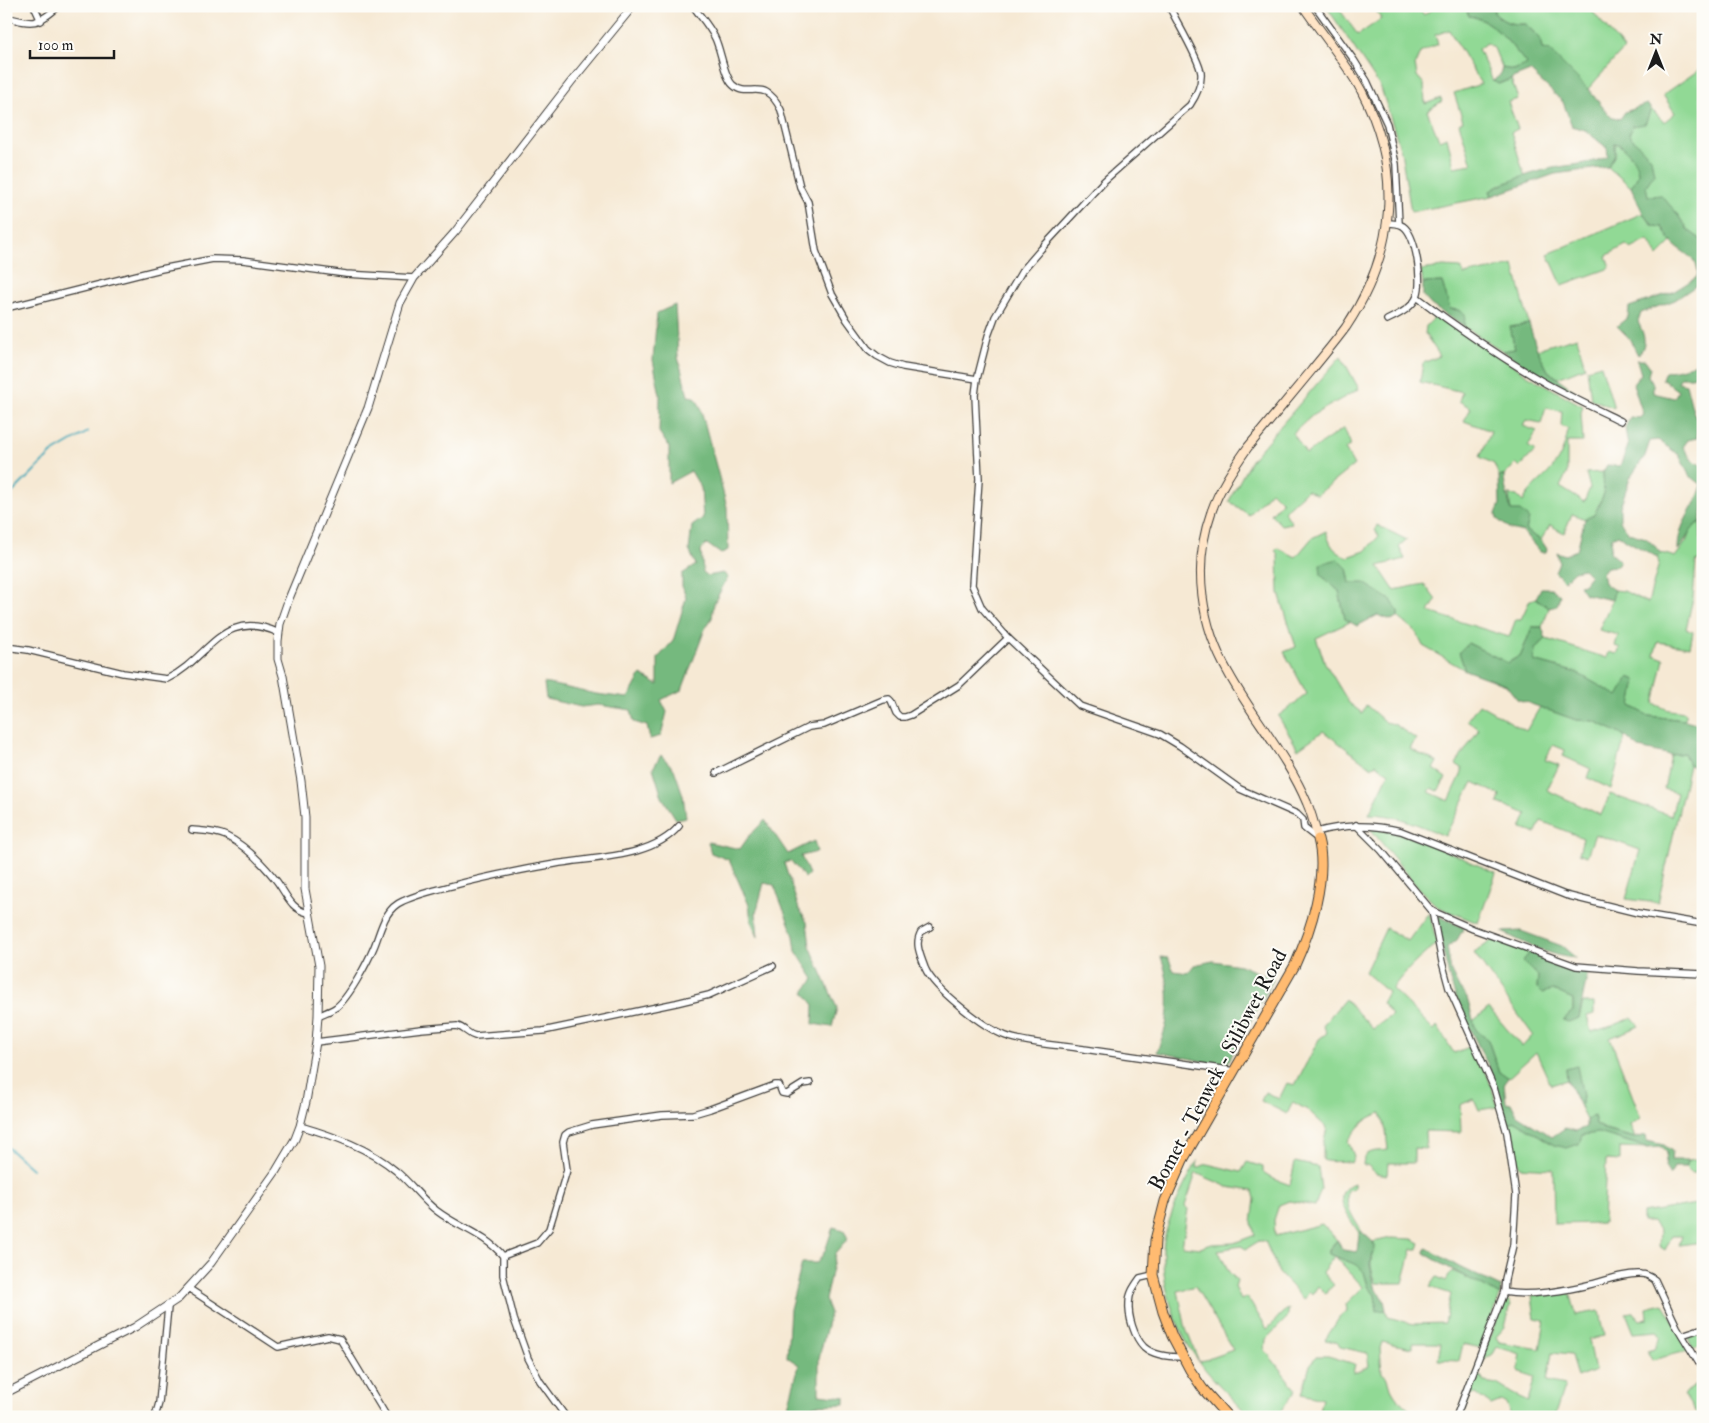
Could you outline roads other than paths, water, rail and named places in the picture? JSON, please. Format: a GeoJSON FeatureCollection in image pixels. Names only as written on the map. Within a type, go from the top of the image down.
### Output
{"type":"FeatureCollection","features":[{"type":"Feature","properties":{"kind":"main road"},"geometry":{"type":"LineString","coordinates":[[1303,6],[1360,89],[1378,128],[1388,169],[1387,223],[1370,280],[1346,326],[1234,467],[1211,513],[1202,563],[1202,591],[1205,616],[1212,639],[1228,672],[1298,783],[1308,805],[1317,836]]}},
{"type":"Feature","properties":{"kind":"main road","name":"Bomet - Tenwek - Silibwet Road"},"geometry":{"type":"LineString","coordinates":[[1228,1417],[1203,1388],[1182,1357],[1163,1312],[1153,1275],[1155,1240],[1171,1186],[1183,1160],[1295,965],[1305,944],[1314,919],[1317,900],[1321,860],[1317,836]]}},
{"type":"Feature","properties":{"kind":"street"},"geometry":{"type":"LineString","coordinates":[[34,6],[41,21]]}},
{"type":"Feature","properties":{"kind":"street"},"geometry":{"type":"LineString","coordinates":[[6,17],[26,21],[41,21],[59,6]]}},
{"type":"Feature","properties":{"kind":"street"},"geometry":{"type":"LineString","coordinates":[[6,1393],[136,1327],[168,1307],[211,1263],[276,1171],[295,1139],[306,1102],[316,1042],[319,966],[305,889],[305,818],[283,676],[278,659],[280,624],[368,408],[400,302],[414,278],[455,232],[565,89],[633,6]]}},
{"type":"Feature","properties":{"kind":"street"},"geometry":{"type":"LineString","coordinates":[[693,6],[715,37],[729,80],[734,86],[742,89],[763,90],[770,93],[776,99],[781,110],[800,187],[808,202],[816,251],[832,294],[868,350],[903,367],[977,379]]}},
{"type":"Feature","properties":{"kind":"street"},"geometry":{"type":"LineString","coordinates":[[1169,6],[1201,72],[1197,95],[1190,106],[1104,181],[1022,270],[996,317],[988,336],[977,379],[975,408],[980,478],[972,586],[982,608],[1008,638],[1080,706],[1160,734],[1240,789],[1297,814],[1303,820],[1304,828],[1317,836],[1331,828],[1356,825],[1381,826],[1401,831],[1565,895],[1638,913],[1703,924]]}},
{"type":"Feature","properties":{"kind":"street"},"geometry":{"type":"LineString","coordinates":[[1315,6],[1367,81],[1387,124],[1396,164],[1399,224]]}},
{"type":"Feature","properties":{"kind":"street"},"geometry":{"type":"LineString","coordinates":[[1387,223],[1399,224],[1408,232],[1413,243],[1418,277],[1417,296],[1410,306],[1387,320]]}},
{"type":"Feature","properties":{"kind":"street"},"geometry":{"type":"LineString","coordinates":[[6,308],[161,269],[213,259],[243,260],[346,274],[414,278]]}},
{"type":"Feature","properties":{"kind":"street"},"geometry":{"type":"LineString","coordinates":[[1417,296],[1460,329],[1529,373],[1621,421]]}},
{"type":"Feature","properties":{"kind":"street"},"geometry":{"type":"LineString","coordinates":[[6,647],[28,650],[123,673],[167,679],[222,635],[234,628],[250,625],[261,626],[279,633]]}},
{"type":"Feature","properties":{"kind":"street"},"geometry":{"type":"LineString","coordinates":[[716,773],[809,727],[824,726],[883,700],[888,699],[891,701],[896,713],[900,717],[911,715],[959,685],[1008,638]]}},
{"type":"Feature","properties":{"kind":"street"},"geometry":{"type":"LineString","coordinates":[[1356,825],[1432,911],[1473,929],[1576,966],[1638,972],[1703,974]]}},
{"type":"Feature","properties":{"kind":"street"},"geometry":{"type":"LineString","coordinates":[[318,1016],[335,1008],[343,1000],[374,946],[378,930],[386,916],[401,902],[419,894],[481,878],[553,864],[633,853],[660,843],[672,835],[679,826]]}},
{"type":"Feature","properties":{"kind":"street"},"geometry":{"type":"LineString","coordinates":[[192,830],[225,835],[233,840],[264,867],[276,880],[295,907],[300,911],[309,913]]}},
{"type":"Feature","properties":{"kind":"street"},"geometry":{"type":"LineString","coordinates":[[1432,911],[1442,962],[1450,988],[1494,1088],[1507,1133],[1516,1196],[1513,1245],[1504,1292],[1456,1417]]}},
{"type":"Feature","properties":{"kind":"street"},"geometry":{"type":"LineString","coordinates":[[930,927],[921,932],[918,942],[919,953],[927,973],[963,1009],[1005,1036],[1157,1061],[1235,1071]]}},
{"type":"Feature","properties":{"kind":"street"},"geometry":{"type":"LineString","coordinates":[[316,1042],[457,1026],[462,1027],[470,1035],[474,1036],[551,1030],[709,996],[773,966]]}},
{"type":"Feature","properties":{"kind":"street"},"geometry":{"type":"LineString","coordinates":[[504,1256],[536,1243],[549,1229],[567,1170],[563,1142],[565,1135],[569,1132],[592,1125],[662,1115],[692,1114],[710,1110],[775,1085],[779,1085],[782,1093],[787,1094],[803,1084],[810,1083]]}},
{"type":"Feature","properties":{"kind":"street"},"geometry":{"type":"LineString","coordinates":[[300,1126],[347,1142],[379,1157],[398,1172],[418,1195],[438,1212],[483,1237],[495,1246],[504,1256],[504,1282],[514,1319],[528,1358],[540,1381],[566,1417]]}},
{"type":"Feature","properties":{"kind":"street"},"geometry":{"type":"LineString","coordinates":[[1504,1292],[1521,1294],[1555,1291],[1642,1274],[1650,1276],[1655,1280],[1682,1335],[1703,1370]]}},
{"type":"Feature","properties":{"kind":"street"},"geometry":{"type":"LineString","coordinates":[[1153,1275],[1140,1278],[1132,1289],[1128,1302],[1132,1327],[1145,1348],[1170,1356],[1182,1357]]}},
{"type":"Feature","properties":{"kind":"street"},"geometry":{"type":"LineString","coordinates":[[188,1288],[278,1347],[328,1336],[340,1339],[387,1417]]}},
{"type":"Feature","properties":{"kind":"street"},"geometry":{"type":"LineString","coordinates":[[155,1417],[159,1402],[168,1307]]}},
{"type":"Feature","properties":{"kind":"street"},"geometry":{"type":"LineString","coordinates":[[1682,1335],[1703,1328]]}},
{"type":"Feature","properties":{"kind":"waterway"},"geometry":{"type":"LineString","coordinates":[[6,499],[52,453],[88,432]]}},
{"type":"Feature","properties":{"kind":"waterway"},"geometry":{"type":"LineString","coordinates":[[6,1146],[32,1169]]}}]}
